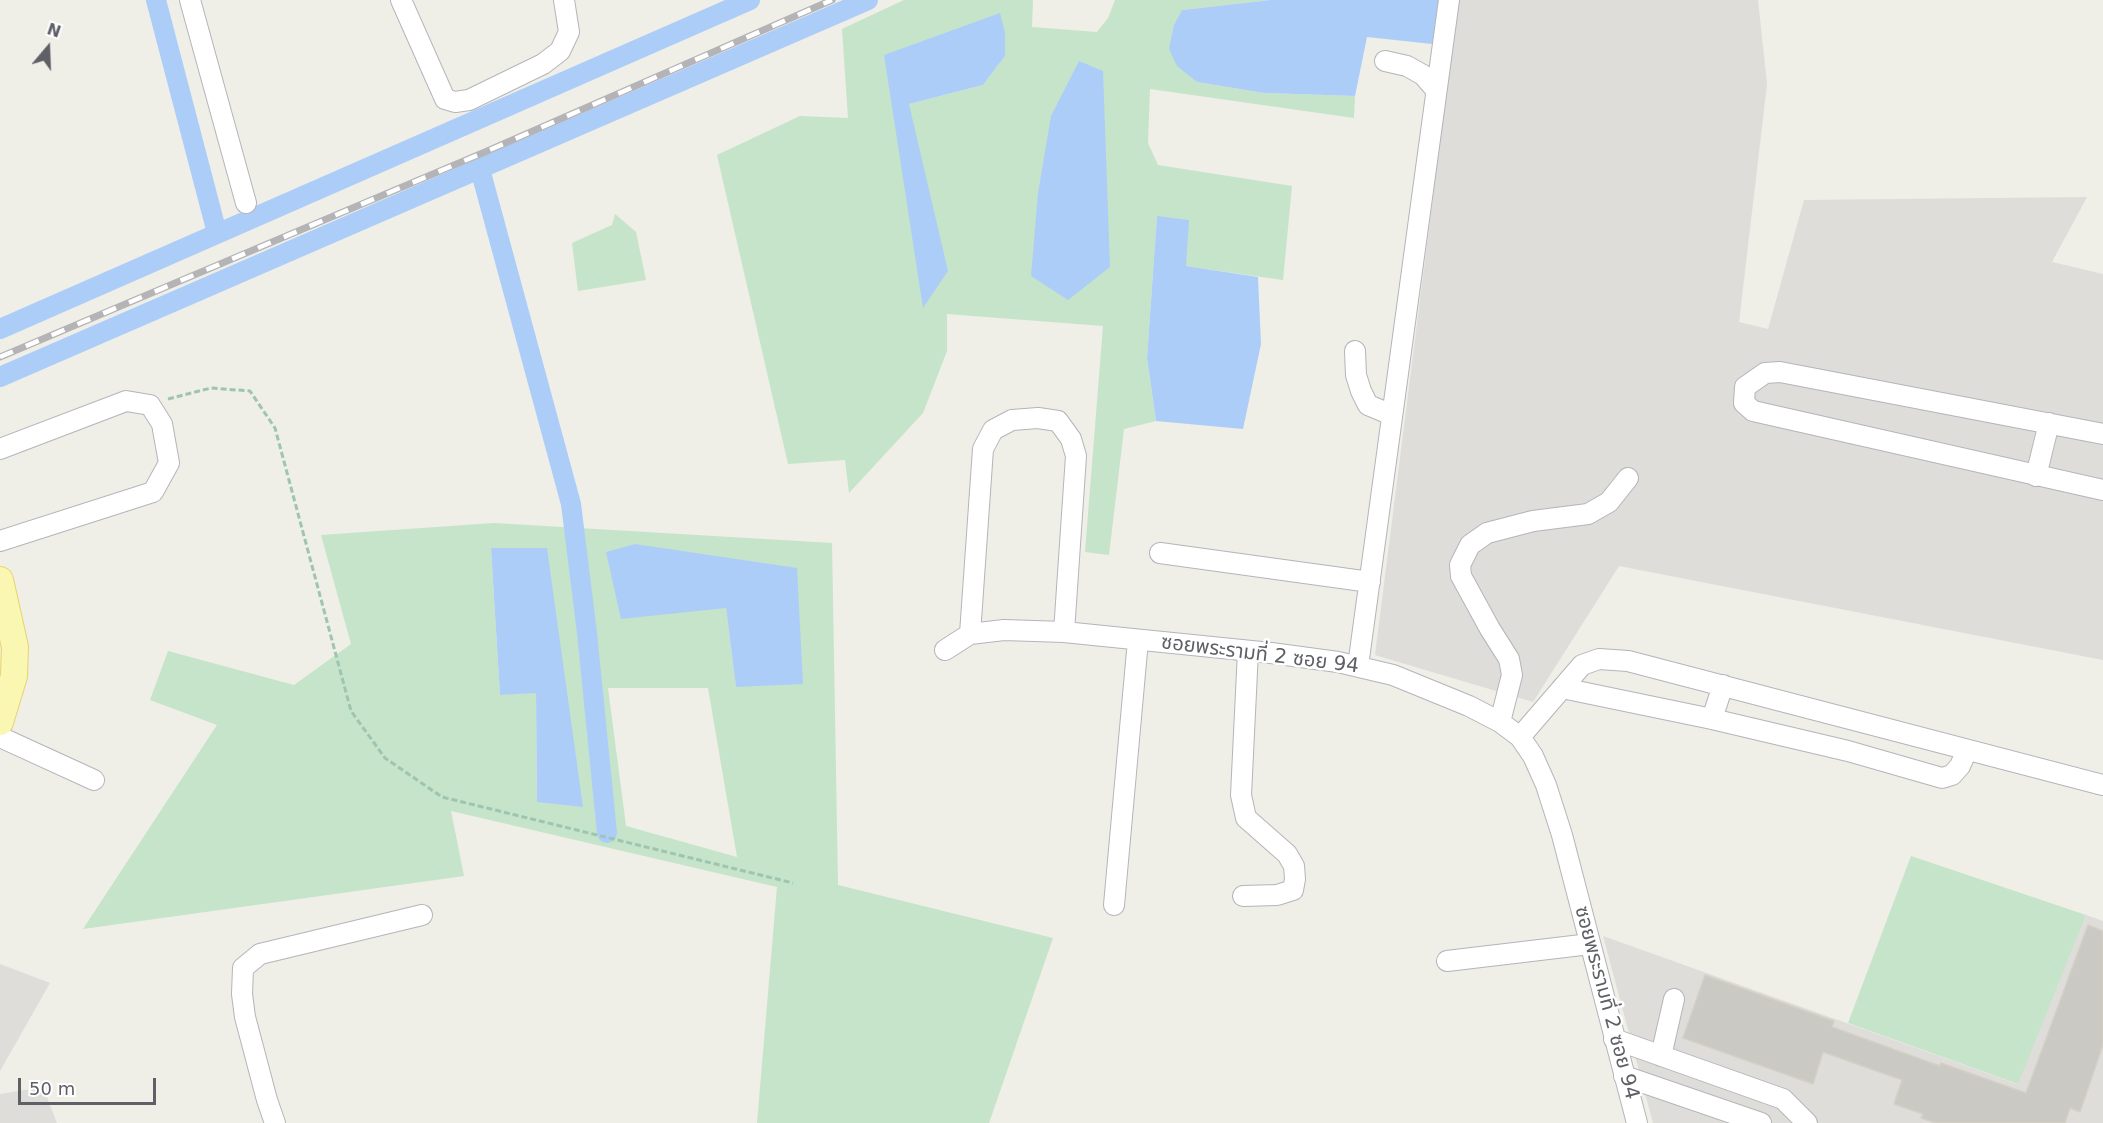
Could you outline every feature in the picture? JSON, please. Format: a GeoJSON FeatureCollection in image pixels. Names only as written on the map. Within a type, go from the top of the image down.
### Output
{"type":"FeatureCollection","features":[{"type":"Feature","properties":{"kind":"main road"},"geometry":{"type":"LineString","coordinates":[[0,580],[15,646],[7,668],[14,676],[0,722]]}},
{"type":"Feature","properties":{"kind":"street"},"geometry":{"type":"LineString","coordinates":[[190,0],[246,203]]}},
{"type":"Feature","properties":{"kind":"street"},"geometry":{"type":"LineString","coordinates":[[401,0],[445,99],[455,102],[469,100],[543,64],[560,51],[569,32],[564,0]]}},
{"type":"Feature","properties":{"kind":"street"},"geometry":{"type":"LineString","coordinates":[[1358,666],[1449,0]]}},
{"type":"Feature","properties":{"kind":"street"},"geometry":{"type":"LineString","coordinates":[[1384,61],[1407,66],[1423,75],[1436,90]]}},
{"type":"Feature","properties":{"kind":"street"},"geometry":{"type":"LineString","coordinates":[[1355,351],[1356,375],[1368,405],[1392,416]]}},
{"type":"Feature","properties":{"kind":"street"},"geometry":{"type":"LineString","coordinates":[[2103,434],[1780,372],[1765,373],[1746,387],[1744,404],[1753,411],[2103,490]]}},
{"type":"Feature","properties":{"kind":"street"},"geometry":{"type":"LineString","coordinates":[[0,449],[126,401],[150,405],[162,424],[170,463],[153,492],[0,541]]}},
{"type":"Feature","properties":{"kind":"street"},"geometry":{"type":"LineString","coordinates":[[970,634],[983,449],[993,430],[1012,420],[1038,418],[1058,422],[1071,438],[1076,456],[1064,632]]}},
{"type":"Feature","properties":{"kind":"street"},"geometry":{"type":"LineString","coordinates":[[2036,476],[2049,423]]}},
{"type":"Feature","properties":{"kind":"street"},"geometry":{"type":"LineString","coordinates":[[1500,722],[1512,675],[1509,659],[1461,576],[1460,565],[1465,555],[1470,546],[1486,533],[1533,521],[1588,514],[1609,502],[1628,478]]}},
{"type":"Feature","properties":{"kind":"street"},"geometry":{"type":"LineString","coordinates":[[1160,553],[1370,582]]}},
{"type":"Feature","properties":{"kind":"street","name":"ซอยพระรามที่ 2 ซอย 94"},"geometry":{"type":"LineString","coordinates":[[945,650],[970,634],[1004,630],[1064,632],[1248,651],[1358,666],[1403,679],[1469,706],[1500,722],[1520,737],[1533,756],[1546,785],[1562,835],[1637,1123]]}},
{"type":"Feature","properties":{"kind":"street"},"geometry":{"type":"LineString","coordinates":[[1114,905],[1138,640]]}},
{"type":"Feature","properties":{"kind":"street"},"geometry":{"type":"LineString","coordinates":[[1243,896],[1276,895],[1293,890],[1295,879],[1294,866],[1287,854],[1245,818],[1241,795],[1248,651]]}},
{"type":"Feature","properties":{"kind":"street"},"geometry":{"type":"LineString","coordinates":[[1520,737],[1582,665],[1599,659],[1628,661],[2103,784]]}},
{"type":"Feature","properties":{"kind":"street"},"geometry":{"type":"LineString","coordinates":[[1712,719],[1723,685]]}},
{"type":"Feature","properties":{"kind":"street"},"geometry":{"type":"LineString","coordinates":[[1562,688],[1712,719],[1848,751],[1942,778],[1952,775],[1960,766],[1966,750]]}},
{"type":"Feature","properties":{"kind":"street"},"geometry":{"type":"LineString","coordinates":[[1848,751],[1857,722]]}},
{"type":"Feature","properties":{"kind":"street"},"geometry":{"type":"LineString","coordinates":[[0,737],[94,780]]}},
{"type":"Feature","properties":{"kind":"street"},"geometry":{"type":"LineString","coordinates":[[275,1123],[245,1017],[242,994],[243,968],[260,954],[422,915]]}},
{"type":"Feature","properties":{"kind":"street"},"geometry":{"type":"LineString","coordinates":[[1447,962],[1590,944]]}},
{"type":"Feature","properties":{"kind":"street"},"geometry":{"type":"LineString","coordinates":[[1661,1056],[1674,999]]}},
{"type":"Feature","properties":{"kind":"street"},"geometry":{"type":"LineString","coordinates":[[1614,1040],[1783,1099],[1807,1123]]}},
{"type":"Feature","properties":{"kind":"street"},"geometry":{"type":"LineString","coordinates":[[1624,1076],[1761,1123]]}},
{"type":"Feature","properties":{"kind":"path"},"geometry":{"type":"LineString","coordinates":[[150,405],[210,388],[250,391],[275,428],[351,711],[385,758],[442,797],[793,883]]}},
{"type":"Feature","properties":{"kind":"shaded area"},"geometry":{"type":"Polygon","coordinates":[[[1458,0],[1758,0],[1767,84],[1739,322],[1768,329],[1804,200],[2087,197],[2052,262],[2103,274],[2103,660],[1619,566],[1533,702],[1375,655],[1458,0]]]}},
{"type":"Feature","properties":{"kind":"shaded area"},"geometry":{"type":"Polygon","coordinates":[[[2086,915],[2103,921],[2103,1123],[1653,1123],[1603,936],[2017,1084],[2086,915]]]}},
{"type":"Feature","properties":{"kind":"shaded area"},"geometry":{"type":"Polygon","coordinates":[[[0,964],[50,983],[0,1071],[0,964]]]}},
{"type":"Feature","properties":{"kind":"shaded area"},"geometry":{"type":"Polygon","coordinates":[[[43,1087],[57,1123],[0,1123],[0,1094],[43,1087]]]}},
{"type":"Feature","properties":{"kind":"green space"},"geometry":{"type":"Polygon","coordinates":[[[904,0],[1033,0],[1032,27],[1097,32],[1108,18],[1115,0],[1270,0],[1182,10],[1197,82],[1264,93],[1355,96],[1354,118],[1150,89],[1148,143],[1158,165],[1292,186],[1283,280],[1185,266],[1157,216],[1147,358],[1156,421],[1124,429],[1109,555],[1085,552],[1103,326],[947,314],[947,351],[923,413],[849,493],[845,460],[788,464],[717,155],[800,116],[848,118],[842,29],[904,0]],[[1005,56],[909,104],[983,85],[1005,56]]]}},
{"type":"Feature","properties":{"kind":"green space"},"geometry":{"type":"Polygon","coordinates":[[[615,214],[636,232],[646,280],[578,291],[572,243],[612,225],[615,214]]]}},
{"type":"Feature","properties":{"kind":"green space"},"geometry":{"type":"Polygon","coordinates":[[[494,523],[832,543],[838,885],[1053,938],[989,1123],[757,1123],[777,887],[451,811],[464,876],[83,929],[217,725],[150,700],[168,651],[294,685],[351,644],[321,535],[494,523]],[[491,548],[500,695],[536,692],[537,802],[547,548],[491,548]],[[726,608],[736,686],[803,683],[726,608]],[[608,688],[626,826],[737,857],[708,688],[608,688]]]}},
{"type":"Feature","properties":{"kind":"green space"},"geometry":{"type":"Polygon","coordinates":[[[1911,856],[2086,915],[2018,1084],[1848,1023],[1911,856]]]}},
{"type":"Feature","properties":{"kind":"water"},"geometry":{"type":"Polygon","coordinates":[[[1270,0],[1440,0],[1432,44],[1367,37],[1355,96],[1264,93],[1197,82],[1177,66],[1169,49],[1174,25],[1182,10],[1270,0]]]}},
{"type":"Feature","properties":{"kind":"water"},"geometry":{"type":"Polygon","coordinates":[[[1000,13],[1005,33],[1005,56],[983,85],[909,104],[948,271],[923,308],[884,55],[1000,13]]]}},
{"type":"Feature","properties":{"kind":"water"},"geometry":{"type":"Polygon","coordinates":[[[1079,61],[1103,71],[1110,267],[1068,300],[1031,276],[1038,193],[1051,116],[1079,61]]]}},
{"type":"Feature","properties":{"kind":"water"},"geometry":{"type":"Polygon","coordinates":[[[1157,216],[1189,220],[1186,266],[1258,277],[1261,344],[1243,429],[1156,421],[1147,358],[1157,216]]]}},
{"type":"Feature","properties":{"kind":"water"},"geometry":{"type":"Polygon","coordinates":[[[635,544],[797,568],[803,684],[736,687],[726,608],[621,619],[606,552],[635,544]]]}},
{"type":"Feature","properties":{"kind":"water"},"geometry":{"type":"Polygon","coordinates":[[[491,548],[547,548],[583,807],[537,802],[536,693],[500,695],[491,548]]]}},
{"type":"Feature","properties":{"kind":"building"},"geometry":{"type":"Polygon","coordinates":[[[2088,925],[2103,931],[2103,1045],[2080,1112],[2070,1108],[2065,1123],[1935,1123],[1921,1118],[1923,1114],[1894,1104],[1902,1080],[1823,1052],[1813,1084],[1683,1038],[1705,975],[1834,1021],[1832,1027],[1940,1066],[1941,1063],[2026,1093],[2088,925]]]}},
{"type":"Feature","properties":{"kind":"waterway"},"geometry":{"type":"LineString","coordinates":[[156,0],[217,233]]}},
{"type":"Feature","properties":{"kind":"waterway"},"geometry":{"type":"LineString","coordinates":[[0,329],[750,0]]}},
{"type":"Feature","properties":{"kind":"waterway"},"geometry":{"type":"LineString","coordinates":[[0,377],[868,0]]}},
{"type":"Feature","properties":{"kind":"waterway"},"geometry":{"type":"LineString","coordinates":[[480,169],[571,504],[587,633],[607,833]]}},
{"type":"Feature","properties":{"kind":"railway"},"geometry":{"type":"LineString","coordinates":[[0,357],[485,152],[832,0]]}}]}
